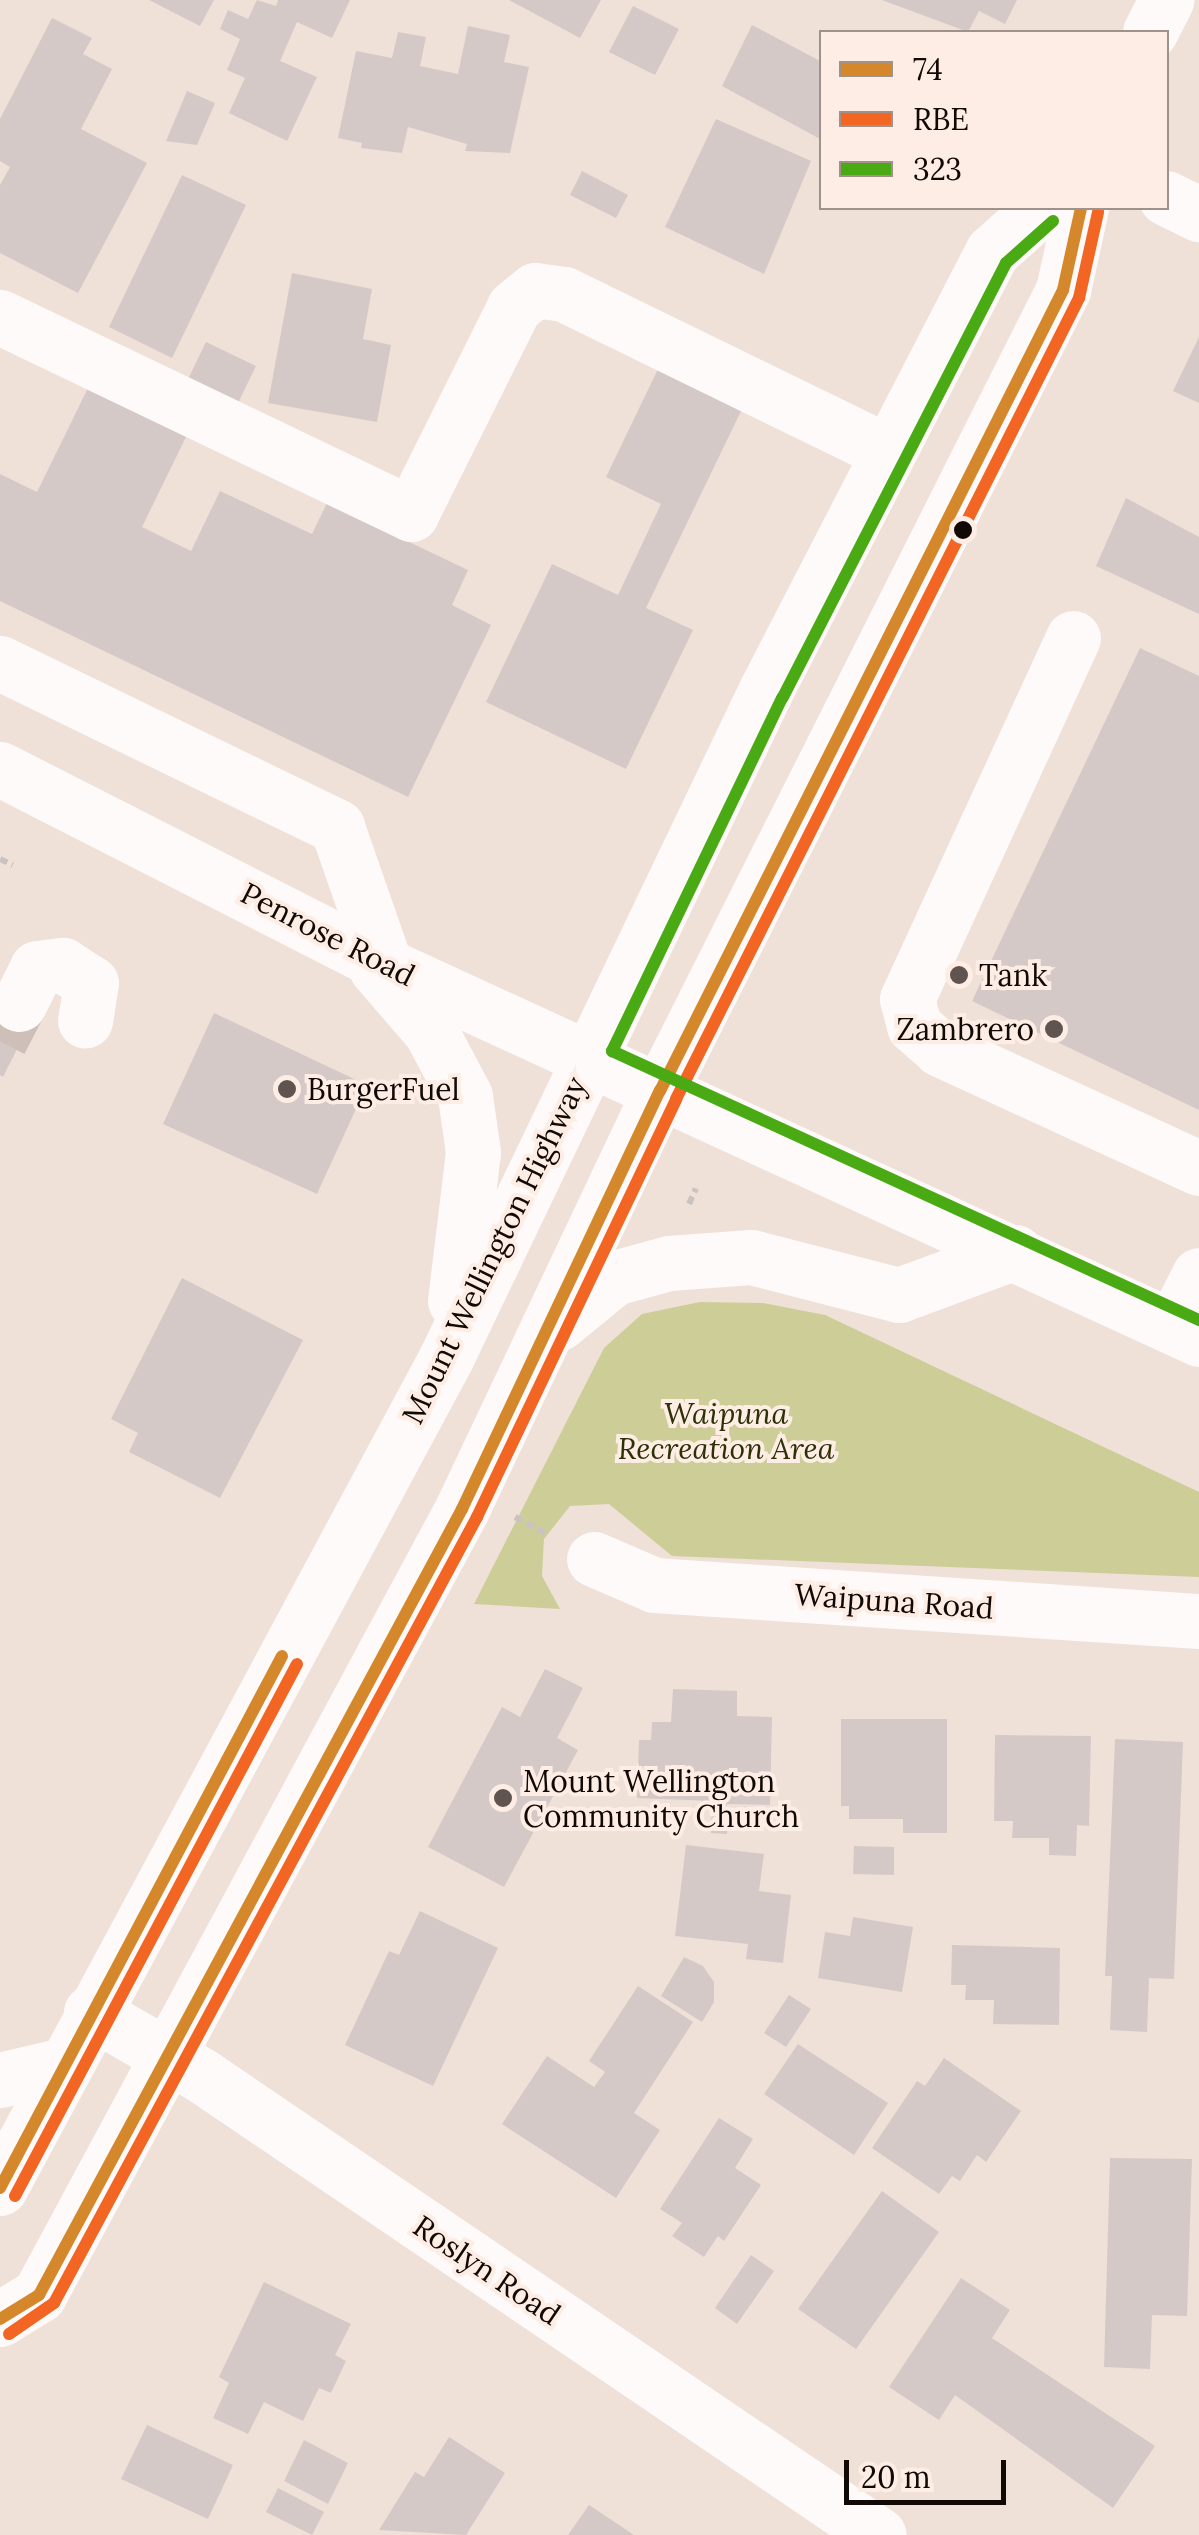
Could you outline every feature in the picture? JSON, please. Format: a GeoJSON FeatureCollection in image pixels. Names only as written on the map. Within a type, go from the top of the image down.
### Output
{"type":"FeatureCollection","features":[{"type":"Feature","properties":{"kind":"main road"},"geometry":{"type":"LineString","coordinates":[[1151,30],[1166,0]]}},
{"type":"Feature","properties":{"kind":"main road"},"geometry":{"type":"LineString","coordinates":[[1169,199],[1199,214]]}},
{"type":"Feature","properties":{"kind":"main road","name":"Mount Wellington Highway"},"geometry":{"type":"LineString","coordinates":[[0,2188],[91,2012],[446,1358],[588,1058],[888,452],[992,252],[1039,210]]}},
{"type":"Feature","properties":{"kind":"main road"},"geometry":{"type":"LineString","coordinates":[[0,2320],[38,2295],[172,2056],[550,1332],[660,1091],[1063,290],[1081,210]]}},
{"type":"Feature","properties":{"kind":"main road"},"geometry":{"type":"LineString","coordinates":[[0,317],[411,514],[514,306],[535,290],[564,294],[888,452]]}},
{"type":"Feature","properties":{"kind":"main road"},"geometry":{"type":"LineString","coordinates":[[1074,638],[906,999],[914,1026],[940,1050],[1199,1168]]}},
{"type":"Feature","properties":{"kind":"main road"},"geometry":{"type":"LineString","coordinates":[[0,663],[337,827],[373,958],[431,1032],[457,1076],[472,1126],[464,1238],[446,1358]]}},
{"type":"Feature","properties":{"kind":"main road","name":"Penrose Road"},"geometry":{"type":"LineString","coordinates":[[0,769],[373,958],[660,1091]]}},
{"type":"Feature","properties":{"kind":"main road"},"geometry":{"type":"LineString","coordinates":[[19,1004],[37,968],[63,964],[91,982],[85,1020]]}},
{"type":"Feature","properties":{"kind":"main road"},"geometry":{"type":"LineString","coordinates":[[660,1091],[1186,1332],[1199,1275]]}},
{"type":"Feature","properties":{"kind":"main road"},"geometry":{"type":"LineString","coordinates":[[550,1332],[614,1278],[668,1263],[751,1257],[898,1295],[1016,1252]]}},
{"type":"Feature","properties":{"kind":"main road","name":"Waipuna Road"},"geometry":{"type":"LineString","coordinates":[[594,1559],[654,1586],[1199,1621]]}},
{"type":"Feature","properties":{"kind":"main road","name":"Roslyn Road"},"geometry":{"type":"LineString","coordinates":[[91,2012],[172,2056],[878,2535]]}},
{"type":"Feature","properties":{"kind":"main road"},"geometry":{"type":"LineString","coordinates":[[0,2080],[63,2065]]}},
{"type":"Feature","properties":{"kind":"path"},"geometry":{"type":"LineString","coordinates":[[0,859],[13,865]]}},
{"type":"Feature","properties":{"kind":"path"},"geometry":{"type":"LineString","coordinates":[[689,1204],[696,1188]]}},
{"type":"Feature","properties":{"kind":"green space","name":"Waipuna Recreation Area"},"geometry":{"type":"Polygon","coordinates":[[[700,1302],[763,1303],[825,1315],[1199,1492],[1199,1577],[672,1556],[609,1504],[570,1506],[544,1539],[542,1576],[560,1609],[474,1604],[604,1348],[642,1314],[700,1302]]]}},
{"type":"Feature","properties":{"kind":"building"},"geometry":{"type":"Polygon","coordinates":[[[149,0],[214,0],[200,26],[149,0]]]}},
{"type":"Feature","properties":{"kind":"building"},"geometry":{"type":"Polygon","coordinates":[[[257,0],[276,6],[278,0],[350,0],[332,38],[297,22],[280,61],[317,77],[287,141],[229,113],[245,78],[227,70],[240,39],[220,29],[228,10],[248,19],[257,0]]]}},
{"type":"Feature","properties":{"kind":"building"},"geometry":{"type":"Polygon","coordinates":[[[509,0],[601,0],[580,38],[509,0]]]}},
{"type":"Feature","properties":{"kind":"building"},"geometry":{"type":"Polygon","coordinates":[[[882,0],[1017,0],[1005,24],[979,11],[969,30],[882,0]]]}},
{"type":"Feature","properties":{"kind":"building"},"geometry":{"type":"Polygon","coordinates":[[[633,6],[679,29],[655,75],[609,52],[633,6]]]}},
{"type":"Feature","properties":{"kind":"building"},"geometry":{"type":"Polygon","coordinates":[[[52,18],[92,38],[83,54],[112,69],[81,129],[147,163],[78,293],[0,253],[0,185],[10,167],[0,161],[0,119],[52,18]]]}},
{"type":"Feature","properties":{"kind":"building"},"geometry":{"type":"Polygon","coordinates":[[[752,25],[819,60],[819,138],[722,86],[752,25]]]}},
{"type":"Feature","properties":{"kind":"building"},"geometry":{"type":"Polygon","coordinates":[[[468,26],[510,35],[504,62],[529,67],[510,153],[465,151],[467,144],[408,127],[402,153],[361,148],[362,143],[338,138],[356,51],[392,58],[398,32],[426,37],[420,66],[458,74],[468,26]]]}},
{"type":"Feature","properties":{"kind":"building"},"geometry":{"type":"Polygon","coordinates":[[[187,91],[215,103],[197,145],[166,141],[187,91]]]}},
{"type":"Feature","properties":{"kind":"building"},"geometry":{"type":"Polygon","coordinates":[[[716,119],[811,161],[764,274],[665,227],[716,119]]]}},
{"type":"Feature","properties":{"kind":"building"},"geometry":{"type":"Polygon","coordinates":[[[582,171],[628,195],[616,218],[570,195],[582,171]]]}},
{"type":"Feature","properties":{"kind":"building"},"geometry":{"type":"Polygon","coordinates":[[[182,175],[246,205],[172,358],[109,327],[182,175]]]}},
{"type":"Feature","properties":{"kind":"building"},"geometry":{"type":"Polygon","coordinates":[[[292,273],[372,289],[363,339],[391,345],[377,422],[268,403],[292,273]]]}},
{"type":"Feature","properties":{"kind":"building"},"geometry":{"type":"Polygon","coordinates":[[[1199,337],[1199,403],[1173,391],[1199,337]]]}},
{"type":"Feature","properties":{"kind":"building"},"geometry":{"type":"Polygon","coordinates":[[[206,342],[256,366],[238,403],[188,379],[206,342]]]}},
{"type":"Feature","properties":{"kind":"building"},"geometry":{"type":"Polygon","coordinates":[[[659,367],[743,407],[646,608],[693,630],[626,769],[486,702],[552,564],[618,595],[661,504],[606,477],[659,367]]]}},
{"type":"Feature","properties":{"kind":"building"},"geometry":{"type":"Polygon","coordinates":[[[88,388],[187,435],[142,527],[191,551],[220,491],[312,534],[327,503],[468,570],[452,605],[491,625],[408,797],[0,601],[0,474],[37,492],[88,388]]]}},
{"type":"Feature","properties":{"kind":"building"},"geometry":{"type":"Polygon","coordinates":[[[1126,498],[1199,537],[1199,614],[1096,566],[1126,498]]]}},
{"type":"Feature","properties":{"kind":"building"},"geometry":{"type":"Polygon","coordinates":[[[1140,648],[1199,676],[1199,1110],[972,1001],[1140,648]]]}},
{"type":"Feature","properties":{"kind":"building"},"geometry":{"type":"Polygon","coordinates":[[[0,1000],[36,1012],[3,1077],[0,1075],[0,1000]]]}},
{"type":"Feature","properties":{"kind":"building"},"geometry":{"type":"Polygon","coordinates":[[[214,1013],[367,1085],[317,1194],[163,1124],[214,1013]]]}},
{"type":"Feature","properties":{"kind":"building"},"geometry":{"type":"Polygon","coordinates":[[[182,1278],[303,1340],[220,1498],[129,1452],[138,1433],[111,1419],[182,1278]]]}},
{"type":"Feature","properties":{"kind":"building","name":"Mount Wellington Community Church"},"geometry":{"type":"Polygon","coordinates":[[[545,1669],[583,1688],[557,1738],[578,1750],[504,1887],[428,1847],[502,1707],[520,1717],[545,1669]]]}},
{"type":"Feature","properties":{"kind":"building"},"geometry":{"type":"Polygon","coordinates":[[[673,1689],[737,1691],[737,1716],[772,1717],[770,1805],[727,1804],[727,1834],[711,1833],[712,1801],[637,1798],[639,1740],[651,1740],[652,1722],[671,1722],[673,1689]]]}},
{"type":"Feature","properties":{"kind":"building"},"geometry":{"type":"Polygon","coordinates":[[[841,1719],[947,1719],[947,1833],[903,1833],[903,1819],[849,1819],[849,1806],[841,1806],[841,1719]]]}},
{"type":"Feature","properties":{"kind":"building"},"geometry":{"type":"Polygon","coordinates":[[[995,1735],[1091,1736],[1089,1826],[1077,1825],[1076,1856],[1049,1855],[1049,1838],[1012,1838],[1013,1821],[994,1821],[995,1735]]]}},
{"type":"Feature","properties":{"kind":"building"},"geometry":{"type":"Polygon","coordinates":[[[1115,1739],[1183,1742],[1174,1979],[1149,1978],[1147,2032],[1110,2030],[1112,1976],[1105,1976],[1115,1739]]]}},
{"type":"Feature","properties":{"kind":"building"},"geometry":{"type":"Polygon","coordinates":[[[686,1845],[764,1854],[759,1891],[791,1895],[783,1963],[746,1959],[748,1944],[675,1936],[686,1845]]]}},
{"type":"Feature","properties":{"kind":"building"},"geometry":{"type":"Polygon","coordinates":[[[854,1846],[894,1847],[894,1875],[853,1874],[854,1846]]]}},
{"type":"Feature","properties":{"kind":"building"},"geometry":{"type":"Polygon","coordinates":[[[420,1911],[498,1948],[433,2086],[345,2045],[389,1951],[399,1955],[420,1911]]]}},
{"type":"Feature","properties":{"kind":"building"},"geometry":{"type":"Polygon","coordinates":[[[853,1917],[913,1927],[902,1992],[818,1978],[825,1932],[850,1936],[853,1917]]]}},
{"type":"Feature","properties":{"kind":"building"},"geometry":{"type":"Polygon","coordinates":[[[952,1945],[1060,1948],[1059,2025],[993,2024],[994,2000],[965,2000],[966,1985],[951,1985],[952,1945]]]}},
{"type":"Feature","properties":{"kind":"building"},"geometry":{"type":"Polygon","coordinates":[[[684,1957],[703,1966],[714,1982],[714,2002],[702,2022],[661,1996],[684,1957]]]}},
{"type":"Feature","properties":{"kind":"building"},"geometry":{"type":"Polygon","coordinates":[[[638,1986],[693,2022],[634,2113],[660,2130],[616,2198],[502,2124],[547,2056],[594,2087],[605,2072],[589,2061],[638,1986]]]}},
{"type":"Feature","properties":{"kind":"building"},"geometry":{"type":"Polygon","coordinates":[[[789,1995],[811,2009],[786,2047],[764,2033],[789,1995]]]}},
{"type":"Feature","properties":{"kind":"building"},"geometry":{"type":"Polygon","coordinates":[[[798,2044],[888,2103],[854,2155],[764,2094],[798,2044]]]}},
{"type":"Feature","properties":{"kind":"building"},"geometry":{"type":"Polygon","coordinates":[[[944,2058],[1021,2111],[986,2162],[977,2155],[960,2181],[952,2176],[939,2194],[872,2148],[917,2081],[925,2086],[944,2058]]]}},
{"type":"Feature","properties":{"kind":"building"},"geometry":{"type":"Polygon","coordinates":[[[719,2118],[753,2139],[735,2168],[761,2185],[724,2241],[718,2236],[704,2257],[672,2236],[682,2223],[660,2209],[719,2118]]]}},
{"type":"Feature","properties":{"kind":"building"},"geometry":{"type":"Polygon","coordinates":[[[1110,2158],[1192,2159],[1187,2316],[1152,2315],[1150,2369],[1104,2367],[1110,2158]]]}},
{"type":"Feature","properties":{"kind":"building"},"geometry":{"type":"Polygon","coordinates":[[[882,2191],[939,2232],[856,2349],[798,2309],[882,2191]]]}},
{"type":"Feature","properties":{"kind":"building"},"geometry":{"type":"Polygon","coordinates":[[[751,2255],[774,2271],[737,2324],[715,2308],[751,2255]]]}},
{"type":"Feature","properties":{"kind":"building"},"geometry":{"type":"Polygon","coordinates":[[[961,2278],[1010,2310],[992,2338],[1155,2446],[1113,2508],[955,2395],[939,2420],[889,2387],[961,2278]]]}},
{"type":"Feature","properties":{"kind":"building"},"geometry":{"type":"Polygon","coordinates":[[[264,2282],[351,2324],[335,2355],[346,2361],[331,2393],[319,2388],[303,2421],[264,2402],[248,2434],[213,2418],[229,2383],[219,2377],[264,2282]]]}},
{"type":"Feature","properties":{"kind":"building"},"geometry":{"type":"Polygon","coordinates":[[[147,2425],[233,2465],[208,2519],[121,2479],[147,2425]]]}},
{"type":"Feature","properties":{"kind":"building"},"geometry":{"type":"Polygon","coordinates":[[[449,2437],[505,2473],[466,2535],[379,2530],[415,2472],[424,2477],[449,2437]]]}},
{"type":"Feature","properties":{"kind":"building"},"geometry":{"type":"Polygon","coordinates":[[[304,2440],[348,2463],[328,2504],[284,2481],[304,2440]]]}},
{"type":"Feature","properties":{"kind":"building"},"geometry":{"type":"Polygon","coordinates":[[[278,2488],[324,2512],[312,2535],[266,2512],[278,2488]]]}},
{"type":"Feature","properties":{"kind":"building"},"geometry":{"type":"Polygon","coordinates":[[[589,2505],[634,2535],[568,2535],[589,2505]]]}},
{"type":"Feature","properties":{"kind":"tunnel"},"geometry":{"type":"LineString","coordinates":[[0,1041],[19,1004]]}},
{"type":"Feature","properties":{"kind":"transit line","name":"74"},"geometry":{"type":"LineString","coordinates":[[0,2319],[39,2295],[462,1509],[660,1091],[1063,290],[1081,210]]}},
{"type":"Feature","properties":{"kind":"transit line","name":"RBE"},"geometry":{"type":"LineString","coordinates":[[9,2334],[54,2303],[477,1517],[676,1099],[1079,298],[1098,212]]}},
{"type":"Feature","properties":{"kind":"transit line","name":"323"},"geometry":{"type":"LineString","coordinates":[[1053,221],[1006,263],[782,698],[612,1051],[1199,1320]]}},
{"type":"Feature","properties":{"kind":"transit line","name":"74"},"geometry":{"type":"LineString","coordinates":[[0,2188],[282,1656]]}},
{"type":"Feature","properties":{"kind":"transit line","name":"RBE"},"geometry":{"type":"LineString","coordinates":[[15,2196],[297,1664]]}},
{"type":"Feature","properties":{"kind":"place","name":"Tank"},"geometry":{"type":"Point","coordinates":[959,975]}},
{"type":"Feature","properties":{"kind":"place","name":"Zambrero"},"geometry":{"type":"Point","coordinates":[1054,1029]}},
{"type":"Feature","properties":{"kind":"place","name":"BurgerFuel"},"geometry":{"type":"Point","coordinates":[287,1089]}},
{"type":"Feature","properties":{"kind":"place","name":"Mount Wellington Community Church"},"geometry":{"type":"Point","coordinates":[503,1798]}}]}
